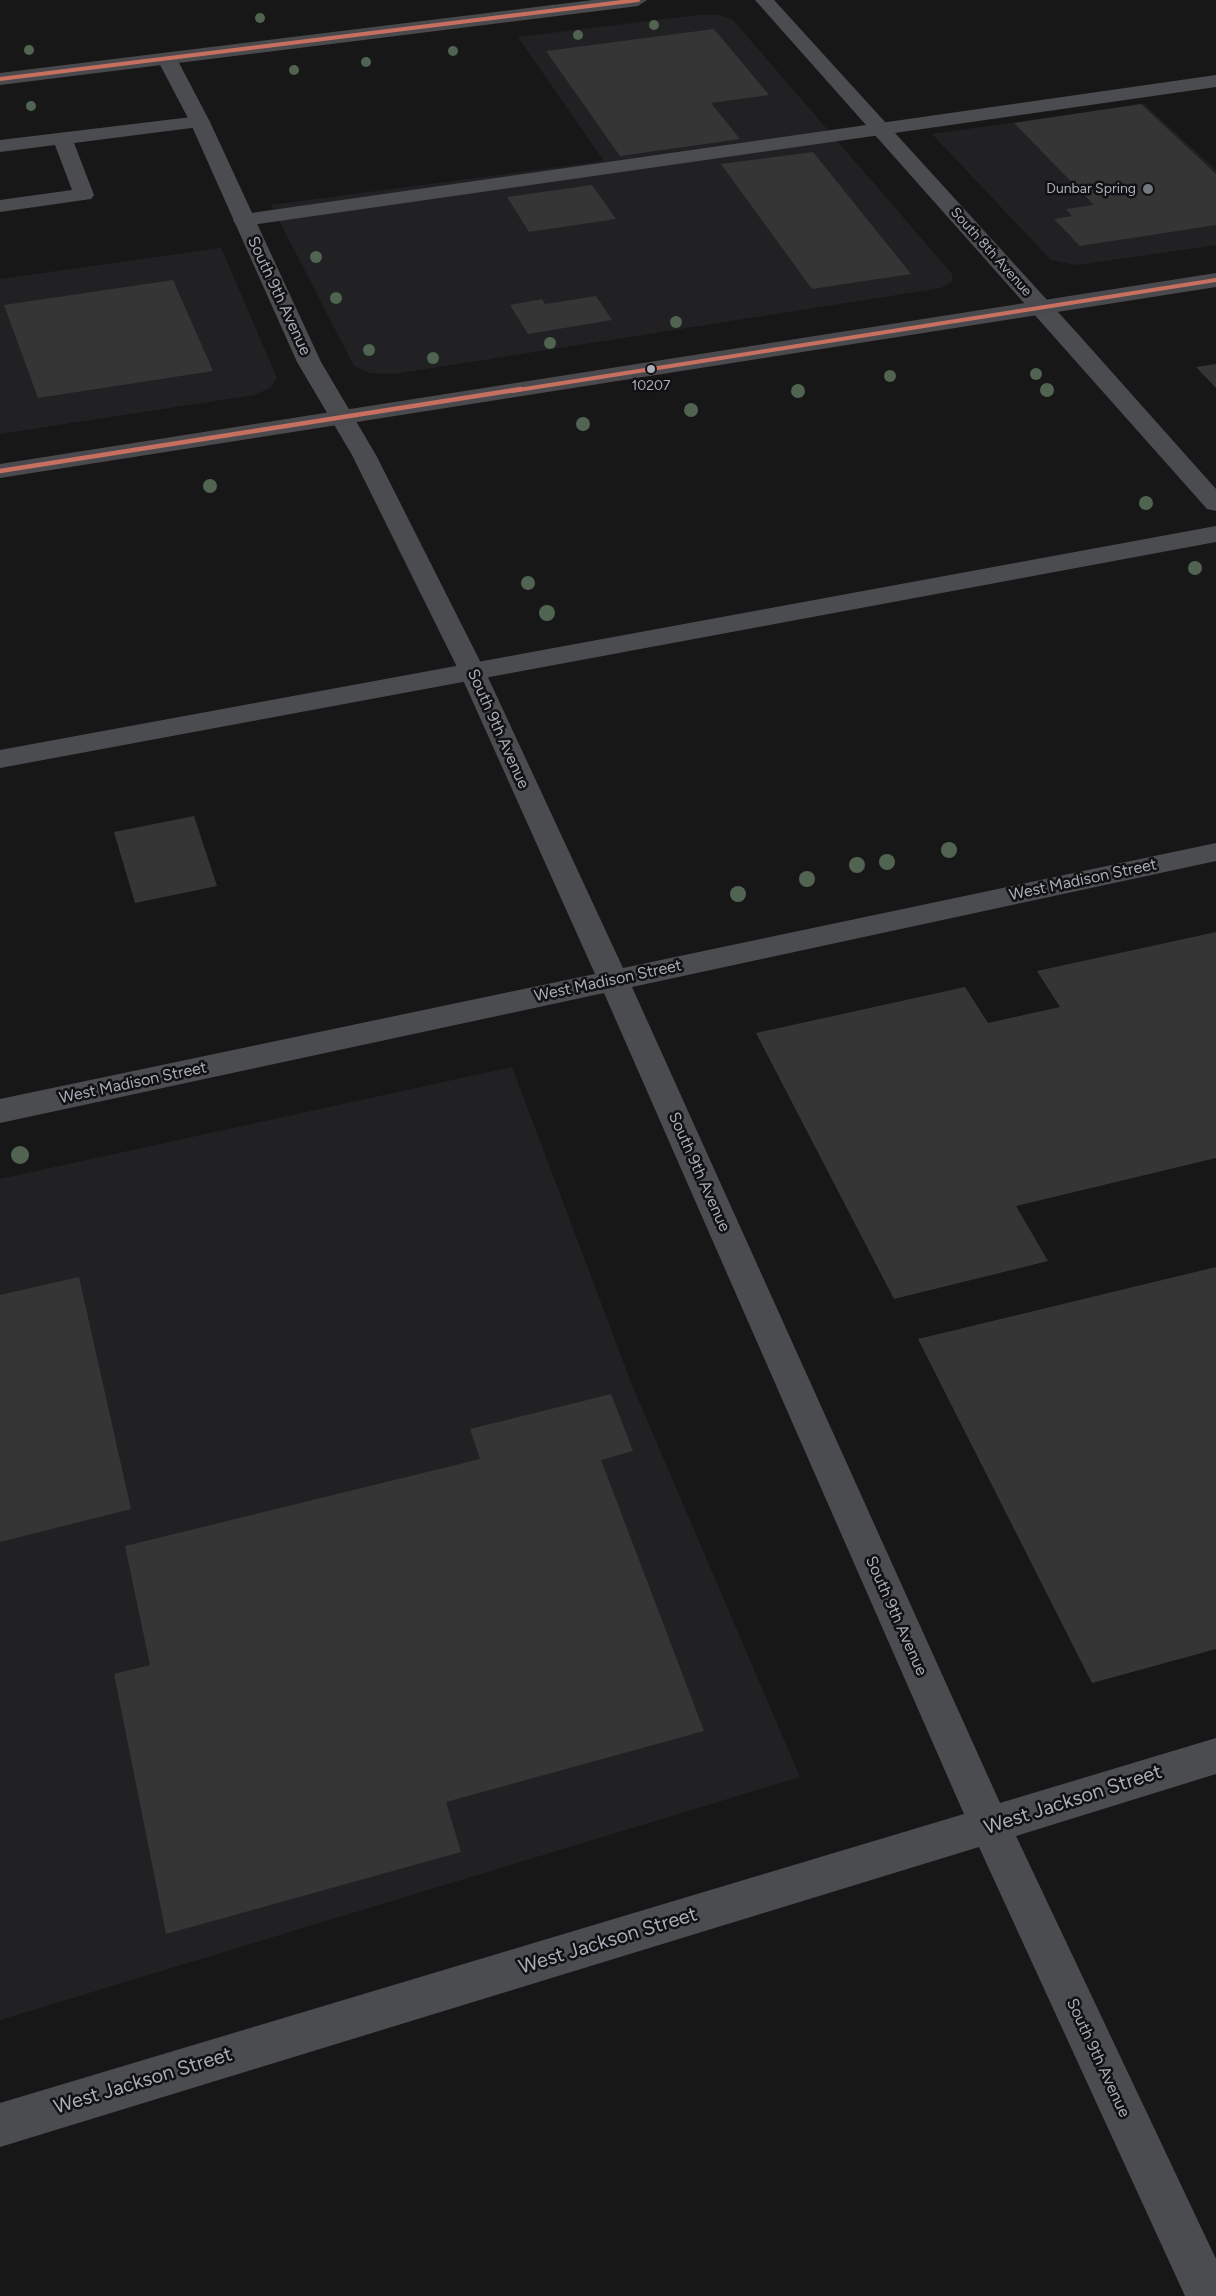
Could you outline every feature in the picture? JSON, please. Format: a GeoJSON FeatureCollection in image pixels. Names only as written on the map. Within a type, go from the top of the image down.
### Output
{"type":"FeatureCollection","features":[{"type":"Feature","properties":{"kind":"main road"},"geometry":{"type":"LineString","coordinates":[[0,79],[638,0]]}},
{"type":"Feature","properties":{"kind":"main road"},"geometry":{"type":"LineString","coordinates":[[0,471],[1216,280]]}},
{"type":"Feature","properties":{"kind":"street","name":"South 8th Avenue"},"geometry":{"type":"LineString","coordinates":[[764,0],[1216,504]]}},
{"type":"Feature","properties":{"kind":"street","name":"South 9th Avenue"},"geometry":{"type":"LineString","coordinates":[[167,59],[200,122],[309,362],[364,455],[472,671],[990,1826],[1209,2296]]}},
{"type":"Feature","properties":{"kind":"street"},"geometry":{"type":"LineString","coordinates":[[244,220],[1216,81]]}},
{"type":"Feature","properties":{"kind":"street"},"geometry":{"type":"LineString","coordinates":[[0,146],[200,122]]}},
{"type":"Feature","properties":{"kind":"street"},"geometry":{"type":"LineString","coordinates":[[0,206],[84,195],[62,138]]}},
{"type":"Feature","properties":{"kind":"street"},"geometry":{"type":"LineString","coordinates":[[0,759],[1216,534]]}},
{"type":"Feature","properties":{"kind":"street","name":"West Madison Street"},"geometry":{"type":"LineString","coordinates":[[0,1111],[1216,852]]}},
{"type":"Feature","properties":{"kind":"street","name":"West Jackson Street"},"geometry":{"type":"LineString","coordinates":[[0,2125],[1216,1756]]}},
{"type":"Feature","properties":{"kind":"shaded area"},"geometry":{"type":"Polygon","coordinates":[[[698,15],[719,15],[733,20],[952,274],[952,282],[941,288],[394,374],[370,373],[354,366],[271,205],[604,161],[518,37],[698,15]]]}},
{"type":"Feature","properties":{"kind":"shaded area"},"geometry":{"type":"Polygon","coordinates":[[[1144,104],[1216,170],[1216,245],[1076,265],[1051,260],[932,134],[1144,104]]]}},
{"type":"Feature","properties":{"kind":"shaded area"},"geometry":{"type":"Polygon","coordinates":[[[221,248],[277,378],[270,388],[254,395],[0,434],[0,279],[221,248]]]}},
{"type":"Feature","properties":{"kind":"shaded area"},"geometry":{"type":"Polygon","coordinates":[[[512,1067],[632,1385],[800,1777],[0,2020],[0,1179],[512,1067]]]}},
{"type":"Feature","properties":{"kind":"building"},"geometry":{"type":"Polygon","coordinates":[[[714,29],[769,95],[711,103],[740,139],[620,156],[546,51],[714,29]]]}},
{"type":"Feature","properties":{"kind":"building","name":"Dunbar Spring"},"geometry":{"type":"Polygon","coordinates":[[[1141,104],[1216,174],[1216,225],[1080,246],[1054,219],[1072,216],[1066,209],[1094,205],[1014,123],[1141,104]]]}},
{"type":"Feature","properties":{"kind":"building"},"geometry":{"type":"Polygon","coordinates":[[[813,152],[911,274],[812,289],[721,164],[813,152]]]}},
{"type":"Feature","properties":{"kind":"building"},"geometry":{"type":"Polygon","coordinates":[[[592,185],[616,219],[529,232],[507,197],[592,185]]]}},
{"type":"Feature","properties":{"kind":"building"},"geometry":{"type":"Polygon","coordinates":[[[173,280],[213,371],[38,398],[4,305],[173,280]]]}},
{"type":"Feature","properties":{"kind":"building"},"geometry":{"type":"Polygon","coordinates":[[[596,296],[612,320],[528,334],[510,305],[542,299],[545,304],[596,296]]]}},
{"type":"Feature","properties":{"kind":"building"},"geometry":{"type":"Polygon","coordinates":[[[1216,364],[1216,388],[1196,367],[1216,364]]]}},
{"type":"Feature","properties":{"kind":"building"},"geometry":{"type":"Polygon","coordinates":[[[194,816],[217,886],[135,903],[114,832],[194,816]]]}},
{"type":"Feature","properties":{"kind":"building"},"geometry":{"type":"Polygon","coordinates":[[[1216,932],[1216,1158],[1016,1206],[1048,1261],[894,1299],[756,1033],[965,987],[988,1023],[1060,1007],[1037,971],[1216,932]]]}},
{"type":"Feature","properties":{"kind":"building"},"geometry":{"type":"Polygon","coordinates":[[[1216,1267],[1216,1649],[1092,1683],[918,1339],[1216,1267]]]}},
{"type":"Feature","properties":{"kind":"building"},"geometry":{"type":"Polygon","coordinates":[[[79,1277],[131,1509],[0,1542],[0,1295],[79,1277]]]}},
{"type":"Feature","properties":{"kind":"building"},"geometry":{"type":"Polygon","coordinates":[[[611,1394],[633,1451],[601,1460],[704,1731],[446,1802],[461,1852],[166,1934],[114,1674],[150,1665],[125,1546],[480,1459],[470,1429],[611,1394]]]}},
{"type":"Feature","properties":{"kind":"transit line"},"geometry":{"type":"LineString","coordinates":[[0,79],[638,0]]}},
{"type":"Feature","properties":{"kind":"transit line"},"geometry":{"type":"LineString","coordinates":[[0,471],[1216,280]]}},
{"type":"Feature","properties":{"kind":"place","name":"Dunbar Spring"},"geometry":{"type":"Point","coordinates":[1148,189]}},
{"type":"Feature","properties":{"kind":"place","name":"10207"},"geometry":{"type":"Point","coordinates":[651,369]}}]}
